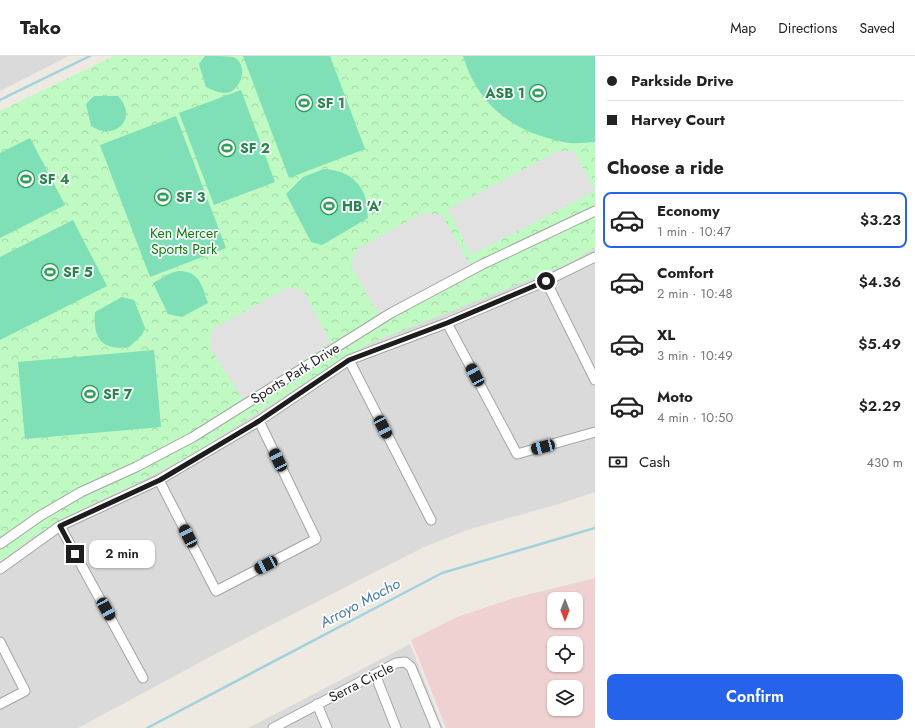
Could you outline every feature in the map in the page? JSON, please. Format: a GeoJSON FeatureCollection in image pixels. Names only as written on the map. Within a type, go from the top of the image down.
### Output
{"type":"FeatureCollection","features":[{"type":"Feature","properties":{"kind":"street","name":"Sports Park Drive"},"geometry":{"type":"LineString","coordinates":[[0,544],[40,516],[81,492],[136,467],[193,437],[391,313],[482,264],[595,211]]}},
{"type":"Feature","properties":{"kind":"street"},"geometry":{"type":"LineString","coordinates":[[0,569],[60,526],[160,480],[259,421],[349,360],[447,323],[546,281],[595,256]]}},
{"type":"Feature","properties":{"kind":"street"},"geometry":{"type":"LineString","coordinates":[[546,281],[595,380]]}},
{"type":"Feature","properties":{"kind":"street"},"geometry":{"type":"LineString","coordinates":[[447,323],[517,454],[595,432]]}},
{"type":"Feature","properties":{"kind":"street"},"geometry":{"type":"LineString","coordinates":[[349,360],[431,520]]}},
{"type":"Feature","properties":{"kind":"street"},"geometry":{"type":"LineString","coordinates":[[160,480],[216,591],[316,539],[259,421]]}},
{"type":"Feature","properties":{"kind":"street"},"geometry":{"type":"LineString","coordinates":[[60,526],[143,678]]}},
{"type":"Feature","properties":{"kind":"street"},"geometry":{"type":"LineString","coordinates":[[0,642],[25,691],[0,704]]}},
{"type":"Feature","properties":{"kind":"street","name":"Serra Circle"},"geometry":{"type":"LineString","coordinates":[[273,728],[396,663],[405,662],[411,667],[436,728]]}},
{"type":"Feature","properties":{"kind":"street"},"geometry":{"type":"LineString","coordinates":[[375,674],[396,728]]}},
{"type":"Feature","properties":{"kind":"street"},"geometry":{"type":"LineString","coordinates":[[317,704],[327,728]]}},
{"type":"Feature","properties":{"kind":"shaded area"},"geometry":{"type":"Polygon","coordinates":[[[0,56],[69,56],[0,91],[0,56]]]}},
{"type":"Feature","properties":{"kind":"shaded area"},"geometry":{"type":"Polygon","coordinates":[[[558,151],[574,151],[595,191],[471,255],[448,209],[558,151]]]}},
{"type":"Feature","properties":{"kind":"shaded area"},"geometry":{"type":"Polygon","coordinates":[[[422,213],[442,215],[471,266],[379,316],[351,266],[357,249],[422,213]]]}},
{"type":"Feature","properties":{"kind":"shaded area"},"geometry":{"type":"Polygon","coordinates":[[[595,248],[595,492],[467,530],[422,548],[223,650],[78,728],[0,728],[0,562],[34,536],[92,504],[191,455],[368,344],[567,264],[595,248]]]}},
{"type":"Feature","properties":{"kind":"shaded area"},"geometry":{"type":"Polygon","coordinates":[[[288,287],[303,290],[331,343],[243,400],[210,348],[211,330],[288,287]]]}},
{"type":"Feature","properties":{"kind":"shaded area"},"geometry":{"type":"Polygon","coordinates":[[[595,578],[595,728],[446,728],[411,640],[457,617],[514,598],[595,578]]]}},
{"type":"Feature","properties":{"kind":"shaded area"},"geometry":{"type":"Polygon","coordinates":[[[410,644],[443,728],[248,728],[410,644]]]}},
{"type":"Feature","properties":{"kind":"green space","name":"Ken Mercer Sports Park"},"geometry":{"type":"Polygon","coordinates":[[[114,56],[595,56],[595,248],[567,264],[368,344],[191,455],[92,504],[34,536],[0,562],[0,111],[114,56]]]}},
{"type":"Feature","properties":{"kind":"green space"},"geometry":{"type":"Polygon","coordinates":[[[205,56],[233,57],[238,60],[241,64],[242,74],[241,80],[234,89],[230,92],[224,93],[206,87],[199,64],[205,56]]]}},
{"type":"Feature","properties":{"kind":"green space","name":"SF 1"},"geometry":{"type":"Polygon","coordinates":[[[243,56],[330,56],[365,149],[289,178],[243,56]]]}},
{"type":"Feature","properties":{"kind":"green space","name":"ASB 1"},"geometry":{"type":"Polygon","coordinates":[[[463,56],[595,56],[595,142],[573,143],[558,141],[538,135],[512,122],[490,105],[474,83],[463,56]]]}},
{"type":"Feature","properties":{"kind":"green space","name":"SF 2"},"geometry":{"type":"Polygon","coordinates":[[[241,90],[275,182],[214,205],[179,113],[241,90]]]}},
{"type":"Feature","properties":{"kind":"green space"},"geometry":{"type":"Polygon","coordinates":[[[94,96],[118,96],[124,104],[126,112],[125,119],[116,129],[108,131],[100,130],[91,126],[86,104],[94,96]]]}},
{"type":"Feature","properties":{"kind":"green space","name":"SF 3"},"geometry":{"type":"Polygon","coordinates":[[[176,116],[226,248],[150,277],[100,145],[176,116]]]}},
{"type":"Feature","properties":{"kind":"green space","name":"SF 4"},"geometry":{"type":"Polygon","coordinates":[[[30,138],[65,205],[0,238],[0,153],[30,138]]]}},
{"type":"Feature","properties":{"kind":"green space","name":"HB 'A'"},"geometry":{"type":"Polygon","coordinates":[[[324,169],[342,173],[357,183],[365,197],[368,218],[322,245],[311,242],[286,194],[303,177],[324,169]]]}},
{"type":"Feature","properties":{"kind":"green space","name":"SF 5"},"geometry":{"type":"Polygon","coordinates":[[[73,220],[107,286],[0,340],[0,257],[73,220]]]}},
{"type":"Feature","properties":{"kind":"green space"},"geometry":{"type":"Polygon","coordinates":[[[178,271],[191,274],[196,277],[202,285],[208,303],[182,317],[168,314],[153,283],[171,273],[178,271]]]}},
{"type":"Feature","properties":{"kind":"green space"},"geometry":{"type":"Polygon","coordinates":[[[122,297],[134,300],[145,328],[142,335],[129,347],[119,348],[105,345],[97,336],[95,312],[122,297]]]}},
{"type":"Feature","properties":{"kind":"green space","name":"SF 7"},"geometry":{"type":"Polygon","coordinates":[[[154,350],[161,427],[25,439],[18,362],[154,350]]]}},
{"type":"Feature","properties":{"kind":"waterway"},"geometry":{"type":"LineString","coordinates":[[0,100],[90,56]]}},
{"type":"Feature","properties":{"kind":"waterway","name":"Arroyo Mocho"},"geometry":{"type":"LineString","coordinates":[[147,728],[442,573],[595,528]]}},
{"type":"Feature","properties":{"kind":"place","name":"ASB 1"},"geometry":{"type":"Point","coordinates":[538,93]}},
{"type":"Feature","properties":{"kind":"place","name":"SF 1"},"geometry":{"type":"Point","coordinates":[304,103]}},
{"type":"Feature","properties":{"kind":"place","name":"SF 2"},"geometry":{"type":"Point","coordinates":[227,148]}},
{"type":"Feature","properties":{"kind":"place","name":"SF 4"},"geometry":{"type":"Point","coordinates":[26,179]}},
{"type":"Feature","properties":{"kind":"place","name":"SF 3"},"geometry":{"type":"Point","coordinates":[163,197]}},
{"type":"Feature","properties":{"kind":"place","name":"HB 'A'"},"geometry":{"type":"Point","coordinates":[329,206]}},
{"type":"Feature","properties":{"kind":"place","name":"SF 5"},"geometry":{"type":"Point","coordinates":[50,272]}},
{"type":"Feature","properties":{"kind":"place","name":"SF 7"},"geometry":{"type":"Point","coordinates":[90,394]}},
{"type":"Feature","properties":{"kind":"route"},"geometry":{"type":"LineString","coordinates":[[75,554],[60,526],[160,480],[259,421],[349,360],[447,323],[546,281]]}}]}
